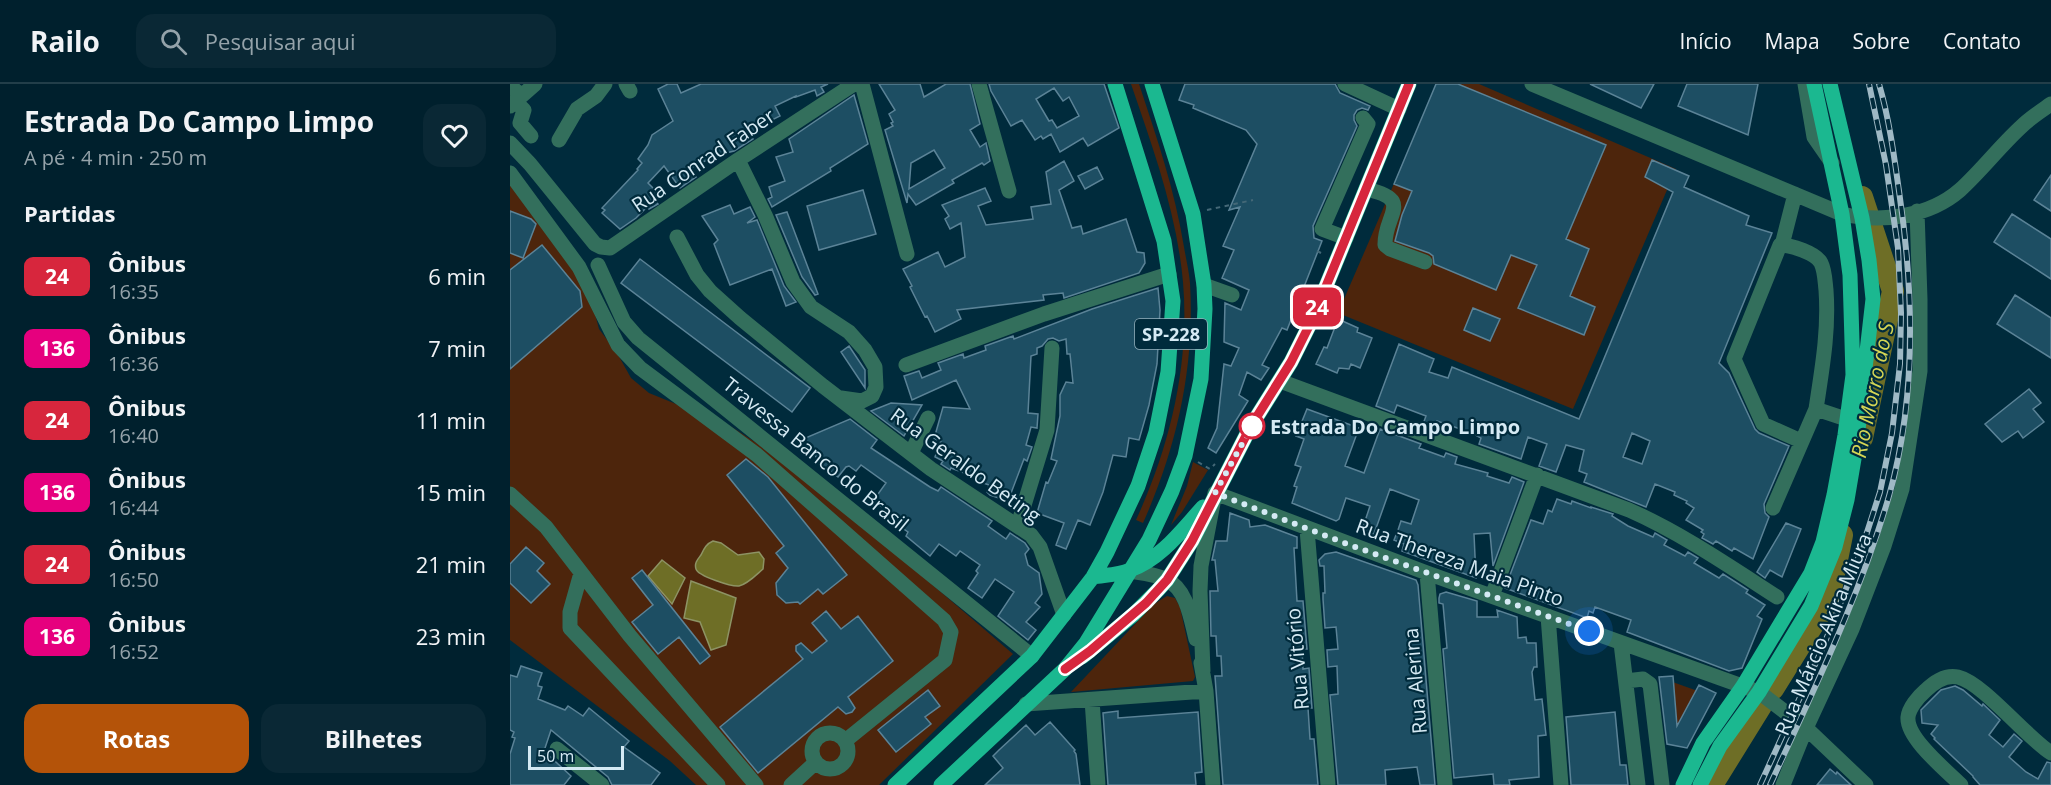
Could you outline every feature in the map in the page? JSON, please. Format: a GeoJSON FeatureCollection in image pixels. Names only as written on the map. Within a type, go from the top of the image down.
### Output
{"type":"FeatureCollection","features":[{"type":"Feature","properties":{"kind":"main road","name":"SP-228"},"geometry":{"type":"LineString","coordinates":[[895,785],[1032,656],[1093,577],[1138,486],[1156,432],[1168,372],[1173,301],[1164,241],[1115,84]]}},
{"type":"Feature","properties":{"kind":"main road","name":"SP-228"},"geometry":{"type":"LineString","coordinates":[[940,785],[1065,669],[1086,643],[1149,540],[1172,491],[1188,441],[1201,379],[1204,285],[1193,214],[1152,84]]}},
{"type":"Feature","properties":{"kind":"main road"},"geometry":{"type":"LineString","coordinates":[[1065,669],[1133,615],[1167,580],[1192,541],[1251,426],[1280,381],[1313,318],[1409,84]]}},
{"type":"Feature","properties":{"kind":"main road"},"geometry":{"type":"LineString","coordinates":[[1700,785],[1720,746],[1759,692],[1811,606],[1835,547],[1847,500],[1853,422],[1850,275],[1842,214],[1814,84]]}},
{"type":"Feature","properties":{"kind":"main road"},"geometry":{"type":"LineString","coordinates":[[1683,785],[1703,743],[1743,686],[1811,573],[1823,543],[1853,422],[1873,299],[1862,218],[1830,84]]}},
{"type":"Feature","properties":{"kind":"main road"},"geometry":{"type":"LineString","coordinates":[[1093,577],[1130,571],[1154,557],[1170,543],[1215,493]]}},
{"type":"Feature","properties":{"kind":"street"},"geometry":{"type":"LineString","coordinates":[[531,136],[515,128],[524,110],[514,97],[535,84]]}},
{"type":"Feature","properties":{"kind":"street"},"geometry":{"type":"LineString","coordinates":[[559,140],[577,109],[596,96],[605,84]]}},
{"type":"Feature","properties":{"kind":"street","name":"Rua Conrad Faber"},"geometry":{"type":"LineString","coordinates":[[510,143],[595,244],[605,248],[615,246],[738,160],[854,84]]}},
{"type":"Feature","properties":{"kind":"street"},"geometry":{"type":"LineString","coordinates":[[862,84],[907,254]]}},
{"type":"Feature","properties":{"kind":"street"},"geometry":{"type":"LineString","coordinates":[[978,84],[1009,191]]}},
{"type":"Feature","properties":{"kind":"street"},"geometry":{"type":"LineString","coordinates":[[1345,84],[1399,108]]}},
{"type":"Feature","properties":{"kind":"street"},"geometry":{"type":"LineString","coordinates":[[1532,84],[1561,90],[1842,214],[1862,218],[1889,218],[1939,204],[1960,190],[2023,125],[2051,104]]}},
{"type":"Feature","properties":{"kind":"street"},"geometry":{"type":"LineString","coordinates":[[1805,84],[1814,137],[1832,163]]}},
{"type":"Feature","properties":{"kind":"street"},"geometry":{"type":"LineString","coordinates":[[1346,238],[1322,229],[1368,124],[1363,118]]}},
{"type":"Feature","properties":{"kind":"street"},"geometry":{"type":"LineString","coordinates":[[738,160],[765,215],[793,282],[811,307],[849,333],[865,350],[875,367],[876,387],[872,396],[862,401],[838,397]]}},
{"type":"Feature","properties":{"kind":"street"},"geometry":{"type":"LineString","coordinates":[[510,173],[579,267],[618,345],[640,368],[757,455],[944,620],[951,632],[945,660],[845,741]]}},
{"type":"Feature","properties":{"kind":"street"},"geometry":{"type":"LineString","coordinates":[[1366,189],[1384,193],[1392,202],[1394,208],[1385,237],[1385,245],[1425,262]]}},
{"type":"Feature","properties":{"kind":"street"},"geometry":{"type":"LineString","coordinates":[[1795,194],[1782,245],[1778,248],[1734,359],[1763,424],[1801,441]]}},
{"type":"Feature","properties":{"kind":"street","name":"Rua Márcio Akira Miura"},"geometry":{"type":"LineString","coordinates":[[1783,785],[1806,728],[1852,629],[1884,546],[1902,489],[1920,371],[1917,211]]}},
{"type":"Feature","properties":{"kind":"street","name":"Rua Geraldo Beting"},"geometry":{"type":"LineString","coordinates":[[677,237],[697,275],[710,291],[740,318],[911,453],[1031,536],[1040,547],[1064,615]]}},
{"type":"Feature","properties":{"kind":"street"},"geometry":{"type":"LineString","coordinates":[[1773,508],[1816,409],[1825,347],[1827,312],[1825,278],[1820,261],[1814,256],[1782,245]]}},
{"type":"Feature","properties":{"kind":"street","name":"Travessa Banco do Brasil"},"geometry":{"type":"LineString","coordinates":[[598,266],[624,322],[638,338],[1032,656]]}},
{"type":"Feature","properties":{"kind":"street"},"geometry":{"type":"LineString","coordinates":[[906,365],[1044,314],[1169,274]]}},
{"type":"Feature","properties":{"kind":"street"},"geometry":{"type":"LineString","coordinates":[[1825,278],[1850,275]]}},
{"type":"Feature","properties":{"kind":"street"},"geometry":{"type":"LineString","coordinates":[[1204,285],[1232,295]]}},
{"type":"Feature","properties":{"kind":"street"},"geometry":{"type":"LineString","coordinates":[[1018,525],[1047,430],[1052,348]]}},
{"type":"Feature","properties":{"kind":"street"},"geometry":{"type":"LineString","coordinates":[[1280,381],[1620,506],[1659,523],[1777,597]]}},
{"type":"Feature","properties":{"kind":"street"},"geometry":{"type":"LineString","coordinates":[[1816,409],[1853,422]]}},
{"type":"Feature","properties":{"kind":"street"},"geometry":{"type":"LineString","coordinates":[[911,453],[928,418]]}},
{"type":"Feature","properties":{"kind":"street"},"geometry":{"type":"LineString","coordinates":[[1492,596],[1537,475]]}},
{"type":"Feature","properties":{"kind":"street"},"geometry":{"type":"LineString","coordinates":[[1203,671],[1201,566],[1215,493]]}},
{"type":"Feature","properties":{"kind":"street","name":"Rua Thereza Maia Pinto"},"geometry":{"type":"LineString","coordinates":[[1215,493],[1427,573],[1759,692],[1806,728],[1866,785]]}},
{"type":"Feature","properties":{"kind":"street"},"geometry":{"type":"LineString","coordinates":[[510,494],[546,527],[630,636],[756,785]]}},
{"type":"Feature","properties":{"kind":"street","name":"Rua Vitório"},"geometry":{"type":"LineString","coordinates":[[1307,529],[1328,785]]}},
{"type":"Feature","properties":{"kind":"street"},"geometry":{"type":"LineString","coordinates":[[1130,571],[1167,580],[1179,588],[1183,597],[1203,671],[1213,785]]}},
{"type":"Feature","properties":{"kind":"street"},"geometry":{"type":"LineString","coordinates":[[581,573],[570,612],[570,628],[718,785]]}},
{"type":"Feature","properties":{"kind":"street","name":"Rua Alerina"},"geometry":{"type":"LineString","coordinates":[[1427,573],[1445,785]]}},
{"type":"Feature","properties":{"kind":"street"},"geometry":{"type":"LineString","coordinates":[[1548,616],[1561,785]]}},
{"type":"Feature","properties":{"kind":"street"},"geometry":{"type":"LineString","coordinates":[[1621,642],[1638,785]]}},
{"type":"Feature","properties":{"kind":"street"},"geometry":{"type":"LineString","coordinates":[[1961,785],[1928,753],[1910,731],[1908,724],[1912,707],[1923,692],[1943,678],[1959,677],[1975,687],[2051,753]]}},
{"type":"Feature","properties":{"kind":"street"},"geometry":{"type":"LineString","coordinates":[[1626,681],[1643,679],[1650,684],[1662,785]]}},
{"type":"Feature","properties":{"kind":"street"},"geometry":{"type":"LineString","coordinates":[[1026,704],[1206,691]]}},
{"type":"Feature","properties":{"kind":"street"},"geometry":{"type":"LineString","coordinates":[[1092,700],[1098,785]]}},
{"type":"Feature","properties":{"kind":"street"},"geometry":{"type":"LineString","coordinates":[[824,734],[836,734],[845,741],[848,751],[845,762],[836,769],[825,769],[815,763],[811,752],[814,741],[824,734]]}},
{"type":"Feature","properties":{"kind":"street"},"geometry":{"type":"LineString","coordinates":[[557,749],[602,785]]}},
{"type":"Feature","properties":{"kind":"street"},"geometry":{"type":"LineString","coordinates":[[791,785],[815,763]]}},
{"type":"Feature","properties":{"kind":"path"},"geometry":{"type":"LineString","coordinates":[[1210,209],[1253,200]]}},
{"type":"Feature","properties":{"kind":"path"},"geometry":{"type":"LineString","coordinates":[[1192,460],[1210,469]]}},
{"type":"Feature","properties":{"kind":"shaded area"},"geometry":{"type":"Polygon","coordinates":[[[1131,84],[1139,84],[1176,206],[1190,283],[1191,314],[1190,345],[1181,406],[1165,465],[1143,523],[1136,520],[1159,463],[1175,404],[1180,374],[1184,313],[1180,257],[1170,206],[1131,84]]]}},
{"type":"Feature","properties":{"kind":"shaded area"},"geometry":{"type":"Polygon","coordinates":[[[1437,84],[1479,84],[1676,169],[1573,409],[1338,313],[1437,84]]]}},
{"type":"Feature","properties":{"kind":"shaded area"},"geometry":{"type":"Polygon","coordinates":[[[510,172],[588,288],[599,329],[617,353],[631,378],[649,393],[730,426],[800,471],[1013,654],[879,785],[696,785],[670,761],[510,640],[510,172]]]}},
{"type":"Feature","properties":{"kind":"shaded area"},"geometry":{"type":"Polygon","coordinates":[[[1193,462],[1208,470],[1182,512],[1171,525],[1187,486],[1193,462]]]}},
{"type":"Feature","properties":{"kind":"shaded area"},"geometry":{"type":"Polygon","coordinates":[[[713,541],[721,543],[738,555],[759,552],[764,559],[763,569],[739,586],[723,583],[703,575],[696,569],[696,563],[706,547],[713,541]]]}},
{"type":"Feature","properties":{"kind":"shaded area"},"geometry":{"type":"Polygon","coordinates":[[[662,560],[685,578],[672,604],[648,576],[662,560]]]}},
{"type":"Feature","properties":{"kind":"shaded area"},"geometry":{"type":"Polygon","coordinates":[[[691,581],[736,598],[726,645],[711,650],[700,622],[684,618],[691,581]]]}},
{"type":"Feature","properties":{"kind":"shaded area"},"geometry":{"type":"Polygon","coordinates":[[[1167,596],[1175,598],[1180,607],[1195,677],[1193,681],[1071,692],[1154,604],[1167,596]]]}},
{"type":"Feature","properties":{"kind":"shaded area"},"geometry":{"type":"Polygon","coordinates":[[[1667,680],[1709,695],[1672,737],[1667,680]]]}},
{"type":"Feature","properties":{"kind":"building"},"geometry":{"type":"Polygon","coordinates":[[[668,84],[677,84],[681,93],[701,84],[828,84],[821,87],[824,92],[817,96],[815,90],[775,106],[780,116],[750,133],[753,139],[734,151],[718,155],[690,168],[696,177],[680,188],[664,166],[648,183],[658,193],[653,198],[658,204],[649,209],[647,207],[620,229],[602,213],[605,210],[602,208],[638,170],[642,163],[638,159],[652,135],[673,121],[658,89],[668,84]]]}},
{"type":"Feature","properties":{"kind":"building"},"geometry":{"type":"Polygon","coordinates":[[[879,84],[920,84],[924,97],[946,84],[970,84],[980,124],[970,130],[980,147],[986,143],[990,161],[952,180],[954,183],[916,205],[908,194],[907,203],[885,130],[893,126],[889,114],[895,110],[879,84]],[[934,150],[911,163],[909,189],[945,168],[934,150]]]}},
{"type":"Feature","properties":{"kind":"building"},"geometry":{"type":"Polygon","coordinates":[[[989,84],[1104,84],[1119,128],[1088,146],[1083,138],[1060,152],[1051,134],[1043,139],[1041,136],[1035,140],[1022,120],[1011,126],[989,84]],[[1054,88],[1036,99],[1049,121],[1052,120],[1057,128],[1079,116],[1069,97],[1063,101],[1054,88]]]}},
{"type":"Feature","properties":{"kind":"building"},"geometry":{"type":"Polygon","coordinates":[[[1185,84],[1335,84],[1340,93],[1370,106],[1368,110],[1362,108],[1357,110],[1354,115],[1357,126],[1313,226],[1314,238],[1322,241],[1287,330],[1282,328],[1262,365],[1269,368],[1261,380],[1247,372],[1239,395],[1248,401],[1216,453],[1208,448],[1217,428],[1224,364],[1231,366],[1239,348],[1224,342],[1225,303],[1241,310],[1249,290],[1222,278],[1234,250],[1223,246],[1240,207],[1229,210],[1257,144],[1246,130],[1179,100],[1185,84]]]}},
{"type":"Feature","properties":{"kind":"building"},"geometry":{"type":"Polygon","coordinates":[[[1436,84],[1458,84],[1606,145],[1566,239],[1589,249],[1570,296],[1595,307],[1584,335],[1518,308],[1537,265],[1511,255],[1496,290],[1434,264],[1433,256],[1429,253],[1395,241],[1412,191],[1394,184],[1436,84]]]}},
{"type":"Feature","properties":{"kind":"building"},"geometry":{"type":"Polygon","coordinates":[[[1590,84],[1654,84],[1641,108],[1590,84]]]}},
{"type":"Feature","properties":{"kind":"building"},"geometry":{"type":"Polygon","coordinates":[[[1687,84],[1758,84],[1748,135],[1678,106],[1687,84]]]}},
{"type":"Feature","properties":{"kind":"building"},"geometry":{"type":"Polygon","coordinates":[[[854,95],[868,144],[830,168],[831,171],[772,207],[768,199],[772,197],[769,187],[785,181],[776,157],[793,152],[789,139],[854,95]]]}},
{"type":"Feature","properties":{"kind":"building"},"geometry":{"type":"Polygon","coordinates":[[[1652,160],[1689,176],[1684,187],[1749,216],[1746,225],[1772,233],[1719,363],[1729,373],[1755,429],[1789,446],[1764,504],[1765,513],[1769,517],[1753,559],[1734,548],[1732,551],[1716,541],[1713,544],[1702,538],[1703,530],[1686,520],[1694,508],[1686,503],[1687,501],[1674,495],[1675,492],[1655,484],[1646,507],[1584,482],[1587,474],[1579,471],[1584,450],[1566,445],[1556,472],[1539,466],[1547,444],[1528,437],[1521,459],[1479,444],[1481,438],[1472,433],[1437,421],[1435,428],[1423,424],[1426,416],[1397,405],[1394,413],[1376,406],[1399,344],[1434,359],[1429,372],[1448,378],[1452,367],[1579,419],[1673,192],[1645,177],[1652,160]],[[1632,433],[1623,457],[1642,464],[1650,441],[1632,433]]]}},
{"type":"Feature","properties":{"kind":"building"},"geometry":{"type":"Polygon","coordinates":[[[1064,161],[1074,181],[1059,190],[1072,228],[1081,226],[1083,234],[1126,219],[1137,252],[1144,253],[1145,263],[1139,273],[1064,298],[1063,293],[1043,295],[1044,300],[957,310],[961,319],[935,332],[927,316],[925,317],[903,269],[938,252],[945,267],[965,257],[961,223],[950,229],[945,219],[949,216],[942,205],[985,188],[991,201],[978,206],[986,225],[1033,219],[1031,207],[1051,204],[1046,172],[1064,161]]]}},
{"type":"Feature","properties":{"kind":"building"},"geometry":{"type":"Polygon","coordinates":[[[1097,167],[1103,179],[1085,189],[1078,176],[1097,167]]]}},
{"type":"Feature","properties":{"kind":"building"},"geometry":{"type":"Polygon","coordinates":[[[2051,175],[2051,211],[2034,200],[2051,175]]]}},
{"type":"Feature","properties":{"kind":"building"},"geometry":{"type":"Polygon","coordinates":[[[863,190],[876,234],[819,250],[807,206],[863,190]]]}},
{"type":"Feature","properties":{"kind":"building"},"geometry":{"type":"Polygon","coordinates":[[[730,205],[734,214],[750,207],[755,217],[747,223],[757,220],[784,286],[796,302],[786,306],[772,269],[730,285],[714,244],[718,240],[702,216],[730,205]]]}},
{"type":"Feature","properties":{"kind":"building"},"geometry":{"type":"Polygon","coordinates":[[[510,211],[531,219],[536,224],[523,258],[510,253],[510,211]]]}},
{"type":"Feature","properties":{"kind":"building"},"geometry":{"type":"Polygon","coordinates":[[[787,212],[818,294],[815,295],[802,277],[776,215],[787,212]]]}},
{"type":"Feature","properties":{"kind":"building"},"geometry":{"type":"Polygon","coordinates":[[[2012,214],[2051,239],[2051,279],[1994,242],[2012,214]]]}},
{"type":"Feature","properties":{"kind":"building"},"geometry":{"type":"Polygon","coordinates":[[[542,245],[580,291],[582,307],[510,369],[510,270],[542,245]]]}},
{"type":"Feature","properties":{"kind":"building"},"geometry":{"type":"Polygon","coordinates":[[[640,259],[810,388],[792,412],[621,283],[640,259]]]}},
{"type":"Feature","properties":{"kind":"building"},"geometry":{"type":"Polygon","coordinates":[[[1158,288],[1160,310],[1157,364],[1139,440],[1129,438],[1126,457],[1113,455],[1103,492],[1090,525],[1078,520],[1066,549],[1056,545],[1064,523],[1037,513],[1046,482],[1048,483],[1057,461],[1051,459],[1060,416],[1060,395],[1066,382],[1073,383],[1066,339],[1059,341],[1053,338],[1048,339],[1037,348],[1037,354],[1031,356],[1028,413],[1038,414],[1037,428],[1031,427],[1026,445],[1032,447],[1027,461],[1024,459],[1008,501],[990,495],[987,492],[989,485],[975,480],[975,477],[951,468],[950,470],[941,464],[943,461],[935,457],[941,441],[934,439],[943,407],[970,409],[956,380],[912,400],[904,376],[919,371],[922,378],[941,370],[938,363],[963,354],[964,358],[986,350],[985,346],[1013,336],[1014,339],[1092,309],[1158,288]]]}},
{"type":"Feature","properties":{"kind":"building"},"geometry":{"type":"Polygon","coordinates":[[[2015,295],[2051,318],[2051,358],[1997,324],[2015,295]]]}},
{"type":"Feature","properties":{"kind":"building"},"geometry":{"type":"Polygon","coordinates":[[[1473,308],[1500,319],[1490,341],[1464,330],[1473,308]]]}},
{"type":"Feature","properties":{"kind":"building"},"geometry":{"type":"Polygon","coordinates":[[[1338,319],[1358,328],[1357,332],[1372,338],[1360,368],[1351,364],[1349,369],[1339,368],[1337,373],[1316,364],[1324,347],[1327,348],[1338,319]]]}},
{"type":"Feature","properties":{"kind":"building"},"geometry":{"type":"Polygon","coordinates":[[[849,346],[865,370],[865,388],[841,352],[849,346]]]}},
{"type":"Feature","properties":{"kind":"building"},"geometry":{"type":"Polygon","coordinates":[[[2029,389],[2041,403],[2033,409],[2044,422],[2023,438],[2018,431],[2002,442],[1985,424],[2029,389]]]}},
{"type":"Feature","properties":{"kind":"building"},"geometry":{"type":"Polygon","coordinates":[[[891,403],[922,405],[904,436],[871,411],[891,403]]]}},
{"type":"Feature","properties":{"kind":"building"},"geometry":{"type":"Polygon","coordinates":[[[1307,409],[1359,428],[1345,466],[1364,473],[1380,429],[1421,444],[1419,448],[1444,457],[1446,453],[1457,457],[1455,464],[1488,473],[1487,476],[1509,483],[1512,477],[1524,482],[1493,566],[1490,533],[1474,534],[1476,578],[1402,551],[1404,544],[1394,540],[1401,521],[1411,524],[1419,500],[1390,489],[1374,534],[1362,530],[1370,506],[1346,498],[1339,519],[1336,521],[1292,503],[1297,487],[1294,486],[1301,467],[1295,465],[1304,439],[1296,436],[1307,409]]]}},
{"type":"Feature","properties":{"kind":"building"},"geometry":{"type":"Polygon","coordinates":[[[850,419],[877,440],[871,448],[930,487],[938,491],[941,487],[992,521],[988,526],[1006,539],[1010,533],[1025,543],[1029,549],[1025,554],[1028,565],[1039,573],[1042,594],[1035,603],[1040,607],[1026,622],[1036,630],[1028,640],[998,616],[1014,592],[995,579],[982,598],[968,588],[978,573],[976,571],[980,565],[960,551],[956,556],[939,544],[930,556],[906,536],[908,532],[883,515],[887,510],[873,501],[886,483],[861,465],[856,471],[849,466],[846,467],[838,477],[824,467],[803,439],[850,419]]]}},
{"type":"Feature","properties":{"kind":"building"},"geometry":{"type":"Polygon","coordinates":[[[746,459],[768,477],[847,575],[823,594],[818,589],[800,604],[798,602],[786,603],[777,595],[776,583],[788,568],[776,553],[784,546],[727,475],[746,459]]]}},
{"type":"Feature","properties":{"kind":"building"},"geometry":{"type":"Polygon","coordinates":[[[1557,499],[1571,504],[1572,501],[1613,514],[1612,516],[1628,526],[1653,537],[1655,533],[1667,540],[1664,545],[1685,556],[1688,552],[1698,558],[1694,563],[1719,578],[1723,574],[1748,590],[1746,593],[1765,605],[1757,616],[1762,619],[1742,668],[1729,671],[1627,632],[1631,620],[1595,607],[1593,613],[1589,611],[1587,618],[1505,588],[1531,520],[1543,524],[1548,510],[1552,512],[1557,499]]]}},
{"type":"Feature","properties":{"kind":"building"},"geometry":{"type":"Polygon","coordinates":[[[1230,513],[1249,520],[1250,527],[1265,525],[1297,537],[1297,548],[1294,548],[1297,601],[1303,601],[1307,649],[1302,649],[1303,669],[1309,668],[1312,708],[1308,708],[1310,739],[1314,739],[1318,785],[1223,785],[1215,676],[1222,676],[1221,656],[1217,656],[1216,636],[1211,636],[1210,591],[1218,591],[1215,560],[1212,560],[1216,541],[1227,541],[1230,513]]]}},
{"type":"Feature","properties":{"kind":"building"},"geometry":{"type":"Polygon","coordinates":[[[1786,523],[1801,529],[1782,577],[1770,570],[1765,578],[1757,572],[1786,523]]]}},
{"type":"Feature","properties":{"kind":"building"},"geometry":{"type":"Polygon","coordinates":[[[526,547],[544,563],[537,571],[550,584],[531,603],[510,583],[510,564],[526,547]]]}},
{"type":"Feature","properties":{"kind":"building"},"geometry":{"type":"Polygon","coordinates":[[[1336,552],[1416,580],[1435,785],[1420,785],[1417,767],[1385,770],[1386,785],[1338,785],[1330,695],[1338,694],[1337,666],[1328,667],[1327,650],[1338,649],[1336,627],[1325,628],[1324,566],[1320,566],[1319,560],[1325,554],[1336,552]]]}},
{"type":"Feature","properties":{"kind":"building"},"geometry":{"type":"Polygon","coordinates":[[[642,570],[710,656],[700,664],[679,637],[658,654],[632,622],[653,605],[632,578],[642,570]]]}},
{"type":"Feature","properties":{"kind":"building"},"geometry":{"type":"Polygon","coordinates":[[[1446,592],[1477,601],[1477,617],[1498,617],[1497,610],[1517,617],[1518,638],[1526,637],[1527,643],[1536,643],[1537,667],[1534,667],[1532,672],[1535,700],[1542,699],[1546,735],[1538,736],[1539,777],[1509,780],[1510,785],[1494,785],[1493,774],[1454,778],[1443,649],[1447,648],[1443,604],[1439,603],[1440,594],[1446,592]]]}},
{"type":"Feature","properties":{"kind":"building"},"geometry":{"type":"Polygon","coordinates":[[[826,611],[841,629],[858,616],[893,661],[848,697],[855,708],[852,712],[846,714],[838,707],[758,773],[720,727],[803,659],[796,651],[796,646],[801,643],[812,653],[827,641],[812,623],[826,611]]]}},
{"type":"Feature","properties":{"kind":"building"},"geometry":{"type":"Polygon","coordinates":[[[521,666],[542,673],[538,684],[542,687],[538,699],[565,710],[568,706],[583,716],[589,708],[629,741],[624,747],[660,773],[651,785],[612,785],[608,777],[551,730],[544,751],[571,776],[564,785],[510,785],[510,754],[515,738],[512,737],[514,732],[510,730],[510,675],[517,677],[521,666]]]}},
{"type":"Feature","properties":{"kind":"building"},"geometry":{"type":"Polygon","coordinates":[[[1673,676],[1677,726],[1699,685],[1716,693],[1687,748],[1667,744],[1659,677],[1673,676]]]}},
{"type":"Feature","properties":{"kind":"building"},"geometry":{"type":"Polygon","coordinates":[[[1955,686],[1982,706],[1983,704],[2000,720],[1989,735],[2003,747],[2014,734],[2022,741],[2009,757],[2026,772],[2038,779],[2047,762],[2051,763],[2051,785],[1980,785],[1934,739],[1931,734],[1938,725],[1922,723],[1921,710],[1941,690],[1955,686]]]}},
{"type":"Feature","properties":{"kind":"building"},"geometry":{"type":"Polygon","coordinates":[[[928,690],[940,706],[925,717],[931,724],[896,752],[878,730],[928,690]]]}},
{"type":"Feature","properties":{"kind":"building"},"geometry":{"type":"Polygon","coordinates":[[[1118,711],[1118,718],[1198,712],[1202,772],[1195,773],[1196,785],[1108,785],[1103,713],[1118,711]]]}},
{"type":"Feature","properties":{"kind":"building"},"geometry":{"type":"Polygon","coordinates":[[[1615,712],[1620,765],[1626,765],[1628,785],[1571,785],[1566,717],[1615,712]]]}},
{"type":"Feature","properties":{"kind":"building"},"geometry":{"type":"Polygon","coordinates":[[[1050,722],[1075,750],[1080,785],[985,785],[1003,768],[993,756],[999,750],[1026,725],[1035,735],[1050,722]]]}},
{"type":"Feature","properties":{"kind":"building"},"geometry":{"type":"Polygon","coordinates":[[[1830,769],[1836,774],[1837,772],[1851,785],[1817,785],[1830,769]]]}},
{"type":"Feature","properties":{"kind":"waterway","name":"Rio Morro do S"},"geometry":{"type":"LineString","coordinates":[[1862,197],[1893,291],[1862,438]]}},
{"type":"Feature","properties":{"kind":"waterway","name":"Rio Morro do S"},"geometry":{"type":"LineString","coordinates":[[1773,689],[1829,599],[1842,535]]}},
{"type":"Feature","properties":{"kind":"waterway","name":"Rio Morro do S"},"geometry":{"type":"LineString","coordinates":[[1712,785],[1761,706]]}},
{"type":"Feature","properties":{"kind":"railway"},"geometry":{"type":"LineString","coordinates":[[1760,785],[1823,647],[1861,551],[1880,492],[1892,433],[1900,364],[1901,313],[1898,248],[1886,165],[1869,84]]}},
{"type":"Feature","properties":{"kind":"railway"},"geometry":{"type":"LineString","coordinates":[[1770,785],[1835,643],[1864,570],[1889,496],[1904,421],[1910,344],[1908,267],[1893,150],[1879,84]]}},
{"type":"Feature","properties":{"kind":"bus line","name":"24"},"geometry":{"type":"LineString","coordinates":[[1065,669],[1090,651],[1146,603],[1167,580],[1192,541],[1251,426],[1291,362],[1313,318],[1409,84]]}},
{"type":"Feature","properties":{"kind":"place","name":"Estrada Do Campo Limpo"},"geometry":{"type":"Point","coordinates":[1252,426]}},
{"type":"Feature","properties":{"kind":"route"},"geometry":{"type":"LineString","coordinates":[[1252,426],[1215,493],[1347,544],[1589,631]]}}]}
